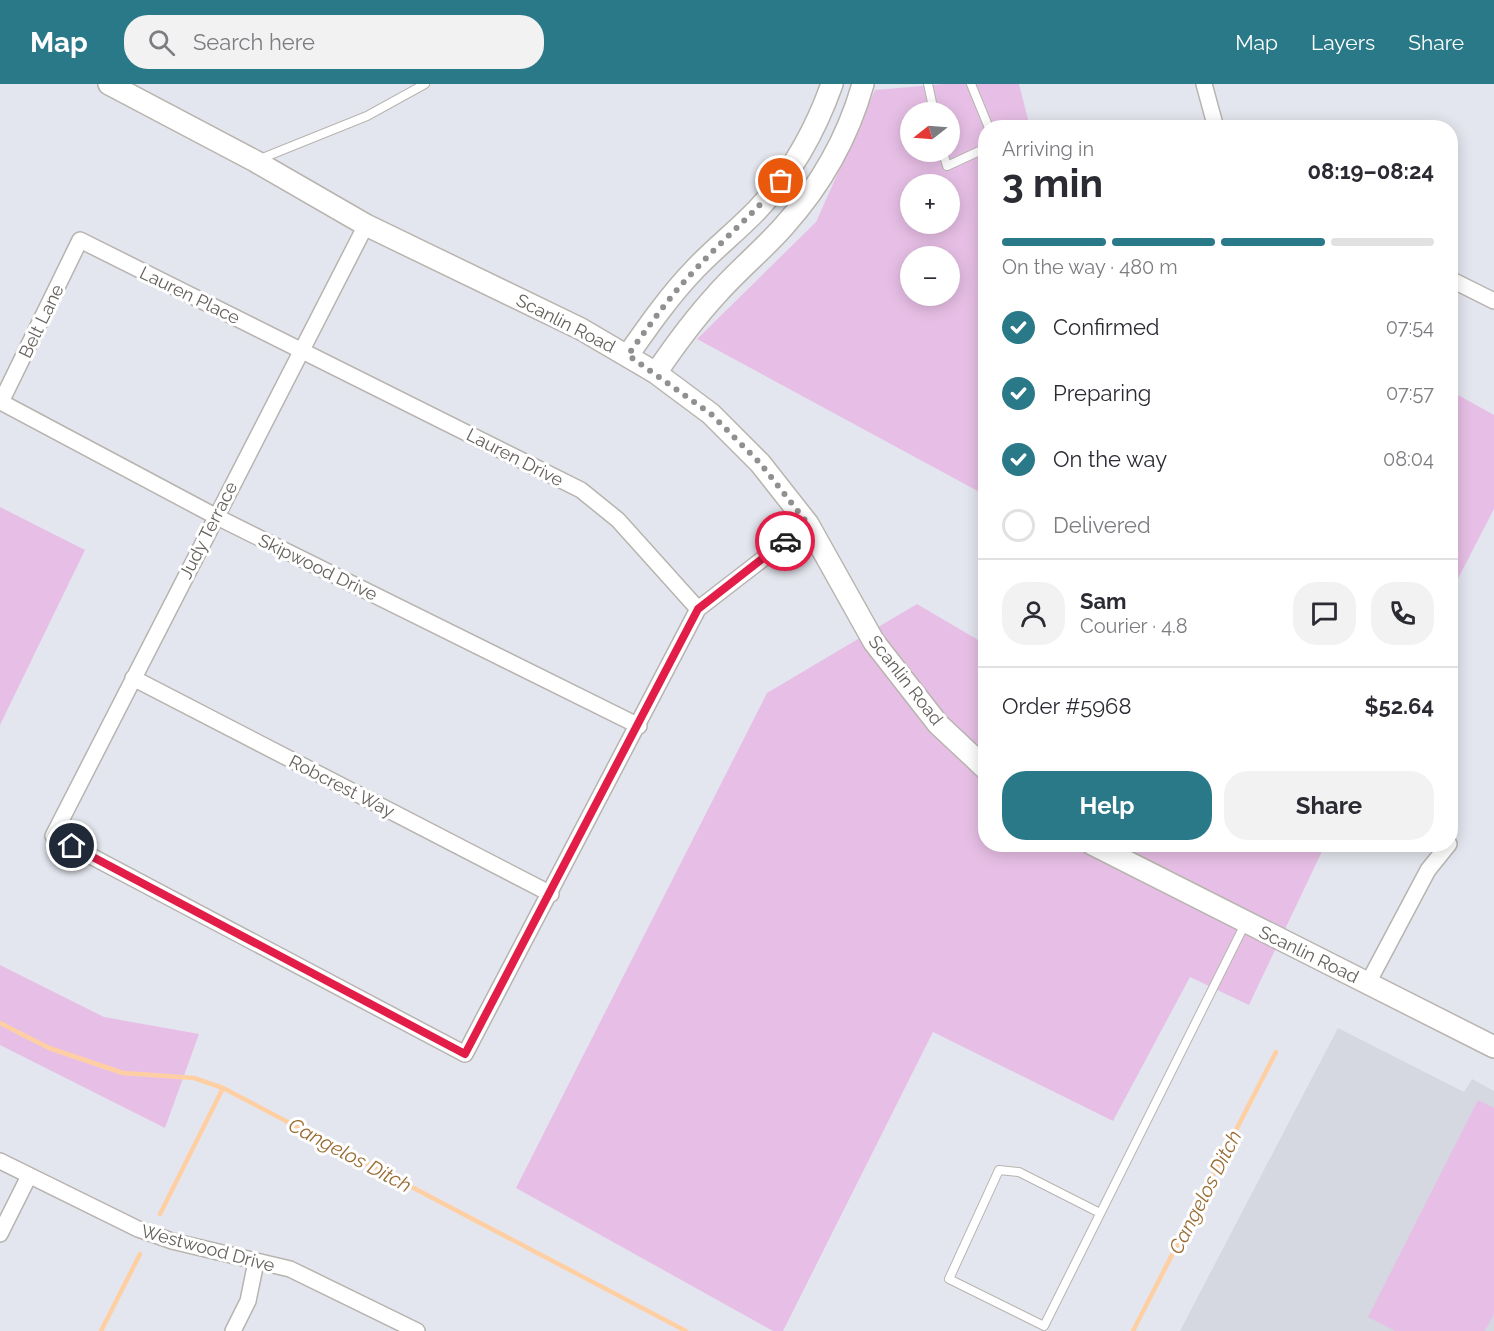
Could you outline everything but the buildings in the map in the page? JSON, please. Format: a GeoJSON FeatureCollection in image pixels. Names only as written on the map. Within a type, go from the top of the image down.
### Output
{"type":"FeatureCollection","features":[{"type":"Feature","properties":{"kind":"street"},"geometry":{"type":"LineString","coordinates":[[628,355],[664,304],[758,208],[781,181],[806,143],[832,84]]}},
{"type":"Feature","properties":{"kind":"street"},"geometry":{"type":"LineString","coordinates":[[656,373],[685,330],[718,292],[803,205],[828,168],[855,113],[863,84]]}},
{"type":"Feature","properties":{"kind":"street"},"geometry":{"type":"LineString","coordinates":[[1204,84],[1214,120]]}},
{"type":"Feature","properties":{"kind":"street","name":"Scanlin Road"},"geometry":{"type":"LineString","coordinates":[[120,87],[366,225],[581,328],[656,373],[711,414],[760,463],[808,524],[874,642],[938,724],[978,762]]}},
{"type":"Feature","properties":{"kind":"street","name":"Judy Terrace"},"geometry":{"type":"LineString","coordinates":[[366,225],[300,349],[53,836],[465,1054],[551,894]]}},
{"type":"Feature","properties":{"kind":"street","name":"Lauren Place"},"geometry":{"type":"LineString","coordinates":[[80,240],[300,349]]}},
{"type":"Feature","properties":{"kind":"street","name":"Belt Lane"},"geometry":{"type":"LineString","coordinates":[[1,402],[80,240]]}},
{"type":"Feature","properties":{"kind":"street"},"geometry":{"type":"LineString","coordinates":[[1458,283],[1494,301]]}},
{"type":"Feature","properties":{"kind":"street","name":"Lauren Drive"},"geometry":{"type":"LineString","coordinates":[[300,349],[580,490],[618,520],[698,609]]}},
{"type":"Feature","properties":{"kind":"street","name":"Skipwood Drive"},"geometry":{"type":"LineString","coordinates":[[1,402],[215,516],[639,726]]}},
{"type":"Feature","properties":{"kind":"street"},"geometry":{"type":"LineString","coordinates":[[551,894],[698,609],[808,524]]}},
{"type":"Feature","properties":{"kind":"street","name":"Robcrest Way"},"geometry":{"type":"LineString","coordinates":[[133,678],[551,894]]}},
{"type":"Feature","properties":{"kind":"street","name":"Scanlin Road"},"geometry":{"type":"LineString","coordinates":[[1108,852],[1494,1047]]}},
{"type":"Feature","properties":{"kind":"street"},"geometry":{"type":"LineString","coordinates":[[1368,983],[1428,870],[1443,852]]}},
{"type":"Feature","properties":{"kind":"street","name":"Westwood Drive"},"geometry":{"type":"LineString","coordinates":[[0,1161],[138,1229],[256,1262],[290,1269],[417,1331]]}},
{"type":"Feature","properties":{"kind":"street"},"geometry":{"type":"LineString","coordinates":[[0,1234],[29,1176]]}},
{"type":"Feature","properties":{"kind":"street"},"geometry":{"type":"LineString","coordinates":[[233,1331],[248,1301],[256,1262]]}},
{"type":"Feature","properties":{"kind":"lane"},"geometry":{"type":"LineString","coordinates":[[255,161],[367,116],[425,84]]}},
{"type":"Feature","properties":{"kind":"lane"},"geometry":{"type":"LineString","coordinates":[[928,84],[932,102]]}},
{"type":"Feature","properties":{"kind":"lane"},"geometry":{"type":"LineString","coordinates":[[971,84],[985,120]]}},
{"type":"Feature","properties":{"kind":"lane"},"geometry":{"type":"LineString","coordinates":[[960,160],[978,152]]}},
{"type":"Feature","properties":{"kind":"lane"},"geometry":{"type":"LineString","coordinates":[[1100,1213],[1019,1172],[999,1170],[949,1279],[1044,1326],[1245,922]]}},
{"type":"Feature","properties":{"kind":"shaded area"},"geometry":{"type":"Polygon","coordinates":[[[945,84],[1019,84],[1028,120],[978,120],[978,491],[697,339],[816,222],[875,90],[945,84]]]}},
{"type":"Feature","properties":{"kind":"shaded area"},"geometry":{"type":"Polygon","coordinates":[[[1458,395],[1494,415],[1494,509],[1458,578],[1458,395]]]}},
{"type":"Feature","properties":{"kind":"shaded area"},"geometry":{"type":"Polygon","coordinates":[[[0,507],[85,550],[0,725],[0,507]]]}},
{"type":"Feature","properties":{"kind":"shaded area"},"geometry":{"type":"Polygon","coordinates":[[[917,604],[978,640],[978,852],[1322,852],[1249,1005],[1190,977],[1113,1121],[933,1032],[783,1331],[773,1331],[516,1188],[767,693],[917,604]]]}},
{"type":"Feature","properties":{"kind":"shaded area"},"geometry":{"type":"Polygon","coordinates":[[[0,965],[104,1017],[199,1034],[165,1128],[0,1045],[0,965]]]}},
{"type":"Feature","properties":{"kind":"shaded area"},"geometry":{"type":"Polygon","coordinates":[[[1338,1028],[1464,1092],[1472,1079],[1494,1091],[1494,1331],[1180,1331],[1338,1028]]]}},
{"type":"Feature","properties":{"kind":"shaded area"},"geometry":{"type":"Polygon","coordinates":[[[1478,1100],[1494,1108],[1494,1314],[1485,1331],[1395,1331],[1368,1317],[1478,1100]]]}},
{"type":"Feature","properties":{"kind":"waterway","name":"Cangelos Ditch"},"geometry":{"type":"LineString","coordinates":[[0,1023],[49,1048],[123,1073],[194,1078],[223,1088],[686,1331]]}},
{"type":"Feature","properties":{"kind":"waterway","name":"Cangelos Ditch"},"geometry":{"type":"LineString","coordinates":[[1133,1331],[1276,1052]]}},
{"type":"Feature","properties":{"kind":"waterway"},"geometry":{"type":"LineString","coordinates":[[160,1214],[223,1088]]}},
{"type":"Feature","properties":{"kind":"waterway"},"geometry":{"type":"LineString","coordinates":[[101,1331],[140,1254]]}},
{"type":"Feature","properties":{"kind":"way so far"},"geometry":{"type":"LineString","coordinates":[[781,181],[758,208],[664,304],[628,355],[711,414],[760,463],[808,524],[785,541]]}},
{"type":"Feature","properties":{"kind":"route"},"geometry":{"type":"LineString","coordinates":[[72,846],[465,1054],[639,726],[698,609],[785,541]]}}]}
